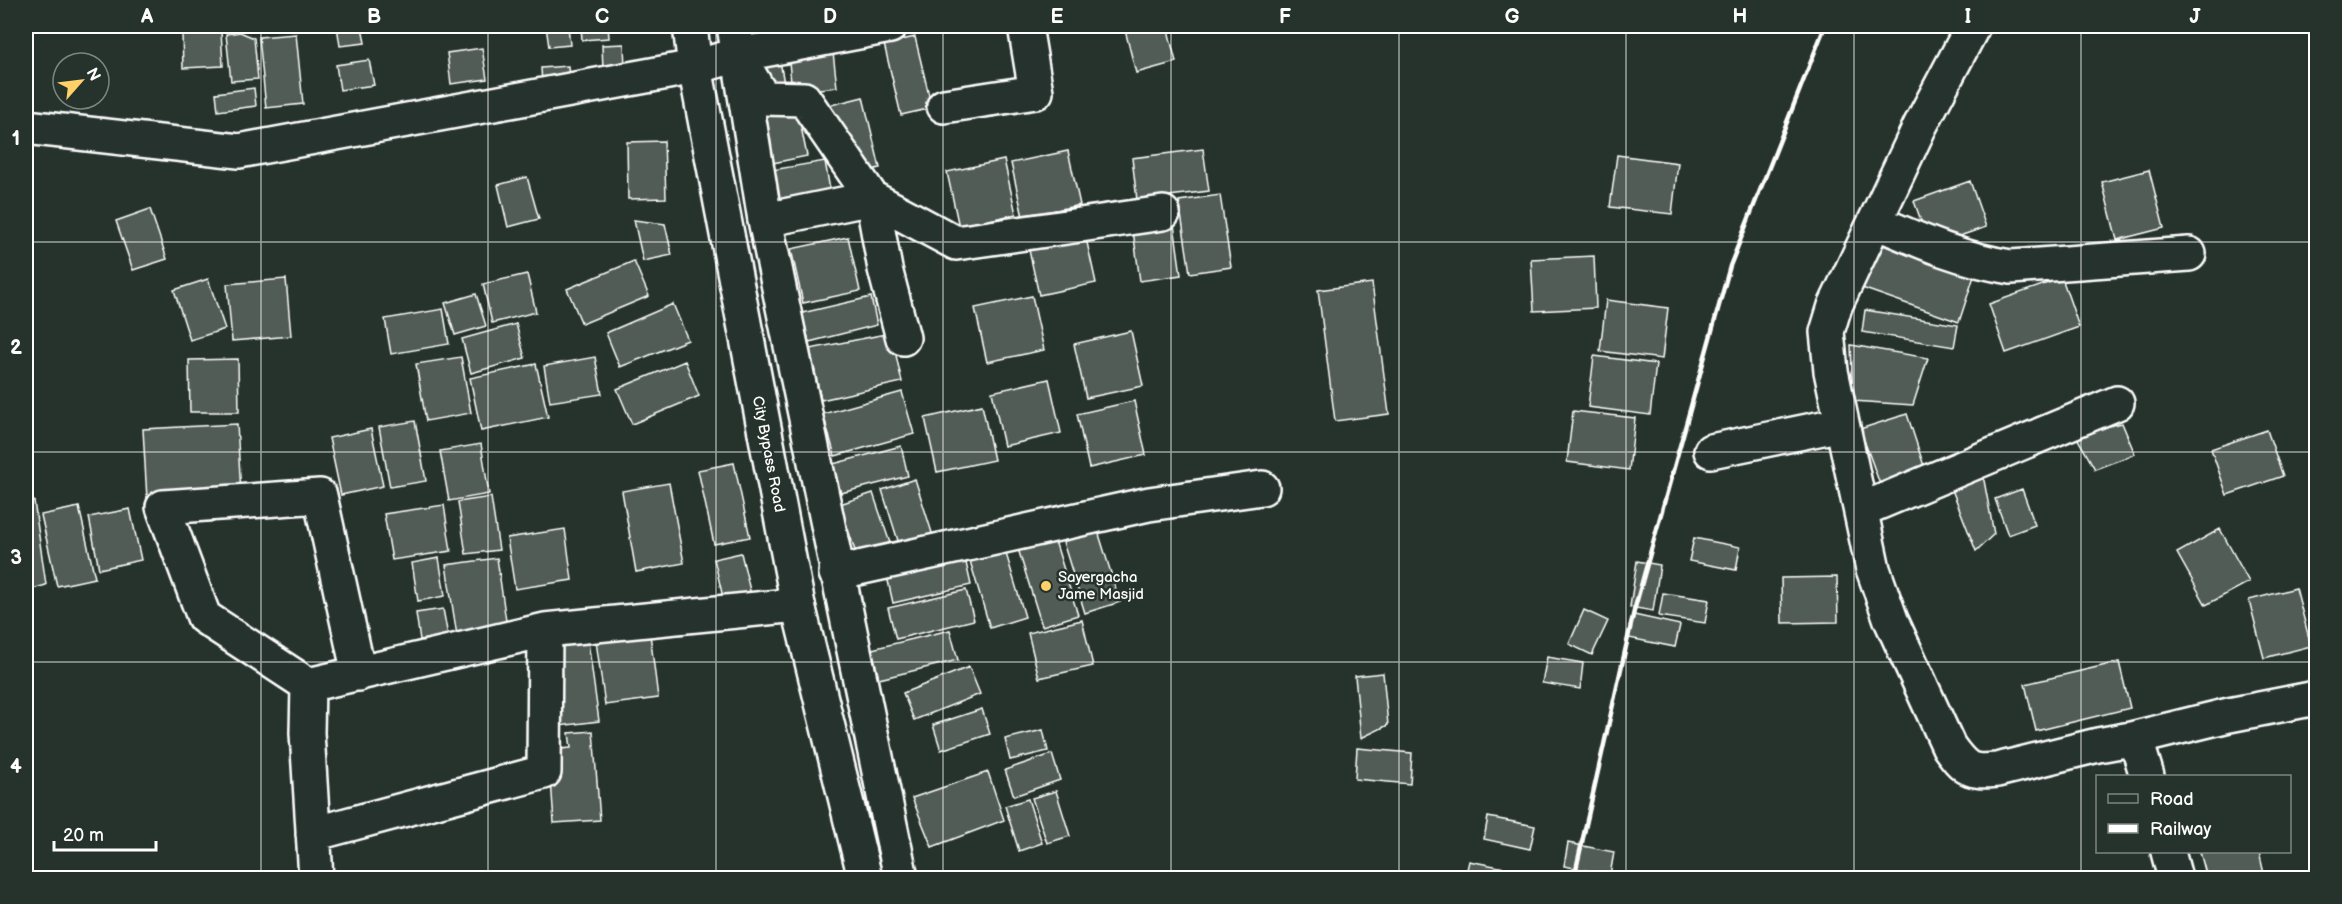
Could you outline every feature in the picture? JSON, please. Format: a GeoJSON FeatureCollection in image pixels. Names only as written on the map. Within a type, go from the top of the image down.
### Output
{"type":"FeatureCollection","features":[{"type":"Feature","properties":{"kind":"street","name":"City Bypass Road"},"geometry":{"type":"LineString","coordinates":[[690,26],[695,67],[798,604],[865,879]]}},
{"type":"Feature","properties":{"kind":"street"},"geometry":{"type":"LineString","coordinates":[[26,127],[239,151],[695,67],[736,40],[891,26]]}},
{"type":"Feature","properties":{"kind":"street"},"geometry":{"type":"LineString","coordinates":[[944,106],[1036,92],[1024,26]]}},
{"type":"Feature","properties":{"kind":"street"},"geometry":{"type":"LineString","coordinates":[[1973,26],[1920,126],[1835,306],[1827,332],[1831,371],[1873,569],[1883,601],[1950,747],[1962,765],[1982,771],[1997,770],[2229,715],[2316,698]]}},
{"type":"Feature","properties":{"kind":"street"},"geometry":{"type":"LineString","coordinates":[[736,40],[763,98],[804,99],[872,198],[885,269],[903,338]]}},
{"type":"Feature","properties":{"kind":"street"},"geometry":{"type":"LineString","coordinates":[[736,40],[765,220],[836,573],[901,879]]}},
{"type":"Feature","properties":{"kind":"street"},"geometry":{"type":"LineString","coordinates":[[765,220],[872,198],[956,243],[1163,213]]}},
{"type":"Feature","properties":{"kind":"street"},"geometry":{"type":"LineString","coordinates":[[1876,222],[1944,251],[1989,264],[2011,267],[2189,254]]}},
{"type":"Feature","properties":{"kind":"street"},"geometry":{"type":"LineString","coordinates":[[1861,510],[2117,403]]}},
{"type":"Feature","properties":{"kind":"street"},"geometry":{"type":"LineString","coordinates":[[1711,450],[1842,424]]}},
{"type":"Feature","properties":{"kind":"street"},"geometry":{"type":"LineString","coordinates":[[836,573],[1149,504],[1262,488]]}},
{"type":"Feature","properties":{"kind":"street"},"geometry":{"type":"LineString","coordinates":[[359,674],[320,496],[163,507],[204,618],[308,686],[359,674],[545,630],[798,604]]}},
{"type":"Feature","properties":{"kind":"street"},"geometry":{"type":"LineString","coordinates":[[313,834],[544,772],[545,630]]}},
{"type":"Feature","properties":{"kind":"street"},"geometry":{"type":"LineString","coordinates":[[308,686],[307,733],[316,879]]}},
{"type":"Feature","properties":{"kind":"street"},"geometry":{"type":"LineString","coordinates":[[2131,739],[2140,753],[2146,775]]}},
{"type":"Feature","properties":{"kind":"street"},"geometry":{"type":"LineString","coordinates":[[2168,853],[2175,879]]}},
{"type":"Feature","properties":{"kind":"building"},"geometry":{"type":"Polygon","coordinates":[[[337,26],[362,26],[365,43],[340,46],[337,26]]]}},
{"type":"Feature","properties":{"kind":"building"},"geometry":{"type":"Polygon","coordinates":[[[546,26],[568,26],[570,45],[549,47],[546,26]]]}},
{"type":"Feature","properties":{"kind":"building"},"geometry":{"type":"Polygon","coordinates":[[[581,26],[608,26],[609,38],[582,40],[581,26]]]}},
{"type":"Feature","properties":{"kind":"building"},"geometry":{"type":"Polygon","coordinates":[[[1124,26],[1167,26],[1176,62],[1136,73],[1124,26]]]}},
{"type":"Feature","properties":{"kind":"building"},"geometry":{"type":"Polygon","coordinates":[[[830,27],[837,87],[792,92],[786,32],[830,27]]]}},
{"type":"Feature","properties":{"kind":"building"},"geometry":{"type":"Polygon","coordinates":[[[221,31],[223,66],[183,68],[182,33],[221,31]]]}},
{"type":"Feature","properties":{"kind":"building"},"geometry":{"type":"Polygon","coordinates":[[[240,32],[254,38],[258,79],[231,81],[226,34],[240,32]]]}},
{"type":"Feature","properties":{"kind":"building"},"geometry":{"type":"Polygon","coordinates":[[[296,34],[303,104],[266,108],[259,37],[296,34]]]}},
{"type":"Feature","properties":{"kind":"building"},"geometry":{"type":"Polygon","coordinates":[[[915,37],[932,108],[901,115],[884,44],[915,37]]]}},
{"type":"Feature","properties":{"kind":"building"},"geometry":{"type":"Polygon","coordinates":[[[777,43],[784,84],[754,89],[747,48],[777,43]]]}},
{"type":"Feature","properties":{"kind":"building"},"geometry":{"type":"Polygon","coordinates":[[[624,44],[625,69],[603,70],[602,45],[624,44]]]}},
{"type":"Feature","properties":{"kind":"building"},"geometry":{"type":"Polygon","coordinates":[[[482,48],[487,79],[451,84],[447,53],[482,48]]]}},
{"type":"Feature","properties":{"kind":"building"},"geometry":{"type":"Polygon","coordinates":[[[369,60],[374,85],[340,90],[336,65],[369,60]]]}},
{"type":"Feature","properties":{"kind":"building"},"geometry":{"type":"Polygon","coordinates":[[[568,66],[570,97],[543,100],[541,68],[568,66]]]}},
{"type":"Feature","properties":{"kind":"building"},"geometry":{"type":"Polygon","coordinates":[[[254,88],[256,106],[218,111],[216,93],[254,88]]]}},
{"type":"Feature","properties":{"kind":"building"},"geometry":{"type":"Polygon","coordinates":[[[863,97],[880,168],[848,175],[831,105],[863,97]]]}},
{"type":"Feature","properties":{"kind":"building"},"geometry":{"type":"Polygon","coordinates":[[[797,107],[807,156],[768,164],[759,115],[797,107]]]}},
{"type":"Feature","properties":{"kind":"building"},"geometry":{"type":"Polygon","coordinates":[[[664,141],[666,198],[628,199],[627,142],[664,141]]]}},
{"type":"Feature","properties":{"kind":"building"},"geometry":{"type":"Polygon","coordinates":[[[1203,149],[1209,191],[1137,200],[1132,158],[1203,149]]]}},
{"type":"Feature","properties":{"kind":"building"},"geometry":{"type":"Polygon","coordinates":[[[1068,151],[1080,205],[1023,217],[1011,163],[1068,151]]]}},
{"type":"Feature","properties":{"kind":"building"},"geometry":{"type":"Polygon","coordinates":[[[1617,155],[1678,163],[1672,214],[1610,207],[1617,155]]]}},
{"type":"Feature","properties":{"kind":"building"},"geometry":{"type":"Polygon","coordinates":[[[1004,160],[1016,214],[959,227],[947,172],[1004,160]]]}},
{"type":"Feature","properties":{"kind":"building"},"geometry":{"type":"Polygon","coordinates":[[[825,161],[830,190],[777,199],[772,170],[825,161]]]}},
{"type":"Feature","properties":{"kind":"building"},"geometry":{"type":"Polygon","coordinates":[[[2149,170],[2164,228],[2117,240],[2102,182],[2149,170]]]}},
{"type":"Feature","properties":{"kind":"building"},"geometry":{"type":"Polygon","coordinates":[[[527,177],[539,219],[508,227],[498,185],[527,177]]]}},
{"type":"Feature","properties":{"kind":"building"},"geometry":{"type":"Polygon","coordinates":[[[1970,181],[1986,227],[1930,246],[1914,201],[1970,181]]]}},
{"type":"Feature","properties":{"kind":"building"},"geometry":{"type":"Polygon","coordinates":[[[1220,195],[1231,267],[1190,273],[1179,201],[1220,195]]]}},
{"type":"Feature","properties":{"kind":"building"},"geometry":{"type":"Polygon","coordinates":[[[1171,203],[1181,275],[1140,281],[1130,209],[1171,203]]]}},
{"type":"Feature","properties":{"kind":"building"},"geometry":{"type":"Polygon","coordinates":[[[150,209],[167,259],[133,270],[116,221],[150,209]]]}},
{"type":"Feature","properties":{"kind":"building"},"geometry":{"type":"Polygon","coordinates":[[[634,220],[665,224],[672,255],[643,261],[634,220]]]}},
{"type":"Feature","properties":{"kind":"building"},"geometry":{"type":"Polygon","coordinates":[[[1084,229],[1096,283],[1039,295],[1027,241],[1084,229]]]}},
{"type":"Feature","properties":{"kind":"building"},"geometry":{"type":"Polygon","coordinates":[[[1881,233],[1977,267],[1959,322],[1862,288],[1881,233]]]}},
{"type":"Feature","properties":{"kind":"building"},"geometry":{"type":"Polygon","coordinates":[[[848,237],[860,291],[803,303],[791,249],[848,237]]]}},
{"type":"Feature","properties":{"kind":"building"},"geometry":{"type":"Polygon","coordinates":[[[1594,256],[1596,308],[1534,311],[1531,259],[1594,256]]]}},
{"type":"Feature","properties":{"kind":"building"},"geometry":{"type":"Polygon","coordinates":[[[634,261],[649,296],[582,324],[567,289],[634,261]]]}},
{"type":"Feature","properties":{"kind":"building"},"geometry":{"type":"Polygon","coordinates":[[[527,274],[536,312],[492,323],[483,284],[527,274]]]}},
{"type":"Feature","properties":{"kind":"building"},"geometry":{"type":"Polygon","coordinates":[[[2062,278],[2079,327],[2006,353],[1989,304],[2062,278]]]}},
{"type":"Feature","properties":{"kind":"building"},"geometry":{"type":"Polygon","coordinates":[[[208,279],[225,329],[190,340],[174,290],[208,279]]]}},
{"type":"Feature","properties":{"kind":"building"},"geometry":{"type":"Polygon","coordinates":[[[286,279],[291,336],[232,341],[227,284],[286,279]]]}},
{"type":"Feature","properties":{"kind":"building"},"geometry":{"type":"Polygon","coordinates":[[[1372,283],[1389,414],[1335,421],[1318,290],[1372,283]]]}},
{"type":"Feature","properties":{"kind":"building"},"geometry":{"type":"Polygon","coordinates":[[[476,294],[486,326],[455,335],[445,303],[476,294]]]}},
{"type":"Feature","properties":{"kind":"building"},"geometry":{"type":"Polygon","coordinates":[[[1032,296],[1044,350],[987,362],[975,308],[1032,296]]]}},
{"type":"Feature","properties":{"kind":"building"},"geometry":{"type":"Polygon","coordinates":[[[871,297],[877,325],[809,342],[802,313],[871,297]]]}},
{"type":"Feature","properties":{"kind":"building"},"geometry":{"type":"Polygon","coordinates":[[[1606,300],[1668,308],[1662,359],[1600,351],[1606,300]]]}},
{"type":"Feature","properties":{"kind":"building"},"geometry":{"type":"Polygon","coordinates":[[[673,304],[688,340],[620,367],[606,333],[673,304]]]}},
{"type":"Feature","properties":{"kind":"building"},"geometry":{"type":"Polygon","coordinates":[[[443,309],[449,344],[391,354],[385,319],[443,309]]]}},
{"type":"Feature","properties":{"kind":"building"},"geometry":{"type":"Polygon","coordinates":[[[1865,310],[1958,325],[1954,347],[1862,332],[1865,310]]]}},
{"type":"Feature","properties":{"kind":"building"},"geometry":{"type":"Polygon","coordinates":[[[516,324],[525,358],[471,373],[462,339],[516,324]]]}},
{"type":"Feature","properties":{"kind":"building"},"geometry":{"type":"Polygon","coordinates":[[[1131,331],[1143,386],[1086,398],[1074,344],[1131,331]]]}},
{"type":"Feature","properties":{"kind":"building"},"geometry":{"type":"Polygon","coordinates":[[[891,333],[902,382],[821,400],[810,349],[891,333]]]}},
{"type":"Feature","properties":{"kind":"building"},"geometry":{"type":"Polygon","coordinates":[[[1851,345],[1928,358],[1913,405],[1853,401],[1851,345]]]}},
{"type":"Feature","properties":{"kind":"building"},"geometry":{"type":"Polygon","coordinates":[[[1594,356],[1656,364],[1650,415],[1588,407],[1594,356]]]}},
{"type":"Feature","properties":{"kind":"building"},"geometry":{"type":"Polygon","coordinates":[[[461,357],[471,413],[426,421],[416,364],[461,357]]]}},
{"type":"Feature","properties":{"kind":"building"},"geometry":{"type":"Polygon","coordinates":[[[595,357],[602,394],[550,402],[544,366],[595,357]]]}},
{"type":"Feature","properties":{"kind":"building"},"geometry":{"type":"Polygon","coordinates":[[[238,359],[239,412],[190,412],[189,360],[238,359]]]}},
{"type":"Feature","properties":{"kind":"building"},"geometry":{"type":"Polygon","coordinates":[[[685,361],[699,396],[632,424],[617,389],[685,361]]]}},
{"type":"Feature","properties":{"kind":"building"},"geometry":{"type":"Polygon","coordinates":[[[536,364],[548,417],[481,431],[470,378],[536,364]]]}},
{"type":"Feature","properties":{"kind":"building"},"geometry":{"type":"Polygon","coordinates":[[[1049,379],[1061,433],[1004,446],[992,392],[1049,379]]]}},
{"type":"Feature","properties":{"kind":"building"},"geometry":{"type":"Polygon","coordinates":[[[902,392],[914,434],[835,456],[823,414],[902,392]]]}},
{"type":"Feature","properties":{"kind":"building"},"geometry":{"type":"Polygon","coordinates":[[[1134,401],[1146,455],[1089,468],[1077,414],[1134,401]]]}},
{"type":"Feature","properties":{"kind":"building"},"geometry":{"type":"Polygon","coordinates":[[[982,405],[994,460],[937,472],[925,418],[982,405]]]}},
{"type":"Feature","properties":{"kind":"building"},"geometry":{"type":"Polygon","coordinates":[[[1573,411],[1635,418],[1629,470],[1567,462],[1573,411]]]}},
{"type":"Feature","properties":{"kind":"building"},"geometry":{"type":"Polygon","coordinates":[[[1907,414],[1925,469],[1881,487],[1860,429],[1907,414]]]}},
{"type":"Feature","properties":{"kind":"building"},"geometry":{"type":"Polygon","coordinates":[[[415,421],[426,481],[390,487],[379,427],[415,421]]]}},
{"type":"Feature","properties":{"kind":"building"},"geometry":{"type":"Polygon","coordinates":[[[2122,423],[2135,454],[2095,469],[2075,434],[2122,423]]]}},
{"type":"Feature","properties":{"kind":"building"},"geometry":{"type":"Polygon","coordinates":[[[237,424],[241,494],[147,499],[143,429],[237,424]]]}},
{"type":"Feature","properties":{"kind":"building"},"geometry":{"type":"Polygon","coordinates":[[[371,429],[383,486],[341,495],[329,438],[371,429]]]}},
{"type":"Feature","properties":{"kind":"building"},"geometry":{"type":"Polygon","coordinates":[[[2267,430],[2283,476],[2227,495],[2211,449],[2267,430]]]}},
{"type":"Feature","properties":{"kind":"building"},"geometry":{"type":"Polygon","coordinates":[[[481,444],[489,494],[449,501],[440,451],[481,444]]]}},
{"type":"Feature","properties":{"kind":"building"},"geometry":{"type":"Polygon","coordinates":[[[901,446],[908,476],[841,493],[833,464],[901,446]]]}},
{"type":"Feature","properties":{"kind":"building"},"geometry":{"type":"Polygon","coordinates":[[[734,463],[750,537],[714,544],[698,470],[734,463]]]}},
{"type":"Feature","properties":{"kind":"building"},"geometry":{"type":"Polygon","coordinates":[[[1983,475],[1994,534],[1976,551],[1949,482],[1983,475]]]}},
{"type":"Feature","properties":{"kind":"building"},"geometry":{"type":"Polygon","coordinates":[[[915,479],[933,536],[900,547],[882,490],[915,479]]]}},
{"type":"Feature","properties":{"kind":"building"},"geometry":{"type":"Polygon","coordinates":[[[669,483],[684,563],[636,572],[622,491],[669,483]]]}},
{"type":"Feature","properties":{"kind":"building"},"geometry":{"type":"Polygon","coordinates":[[[2022,489],[2035,525],[2008,535],[1995,499],[2022,489]]]}},
{"type":"Feature","properties":{"kind":"building"},"geometry":{"type":"Polygon","coordinates":[[[873,493],[892,549],[858,560],[840,504],[873,493]]]}},
{"type":"Feature","properties":{"kind":"building"},"geometry":{"type":"Polygon","coordinates":[[[491,497],[499,550],[466,554],[458,502],[491,497]]]}},
{"type":"Feature","properties":{"kind":"building"},"geometry":{"type":"Polygon","coordinates":[[[34,501],[46,585],[26,591],[26,502],[34,501]]]}},
{"type":"Feature","properties":{"kind":"building"},"geometry":{"type":"Polygon","coordinates":[[[444,505],[451,551],[392,560],[384,514],[444,505]]]}},
{"type":"Feature","properties":{"kind":"building"},"geometry":{"type":"Polygon","coordinates":[[[79,507],[95,578],[57,586],[41,515],[79,507]]]}},
{"type":"Feature","properties":{"kind":"building"},"geometry":{"type":"Polygon","coordinates":[[[130,509],[141,560],[99,569],[89,517],[130,509]]]}},
{"type":"Feature","properties":{"kind":"building"},"geometry":{"type":"Polygon","coordinates":[[[1093,515],[1120,602],[1085,613],[1058,526],[1093,515]]]}},
{"type":"Feature","properties":{"kind":"building"},"geometry":{"type":"Polygon","coordinates":[[[1051,528],[1078,615],[1042,626],[1015,539],[1051,528]]]}},
{"type":"Feature","properties":{"kind":"building"},"geometry":{"type":"Polygon","coordinates":[[[565,529],[572,580],[515,589],[507,538],[565,529]]]}},
{"type":"Feature","properties":{"kind":"building"},"geometry":{"type":"Polygon","coordinates":[[[2220,529],[2249,582],[2206,605],[2177,553],[2220,529]]]}},
{"type":"Feature","properties":{"kind":"building"},"geometry":{"type":"Polygon","coordinates":[[[999,530],[1025,617],[990,628],[964,541],[999,530]]]}},
{"type":"Feature","properties":{"kind":"building"},"geometry":{"type":"Polygon","coordinates":[[[1694,538],[1740,547],[1736,570],[1689,561],[1694,538]]]}},
{"type":"Feature","properties":{"kind":"building"},"geometry":{"type":"Polygon","coordinates":[[[741,553],[752,599],[725,606],[714,559],[741,553]]]}},
{"type":"Feature","properties":{"kind":"building"},"geometry":{"type":"Polygon","coordinates":[[[964,554],[971,585],[893,603],[886,572],[964,554]]]}},
{"type":"Feature","properties":{"kind":"building"},"geometry":{"type":"Polygon","coordinates":[[[439,558],[445,596],[418,601],[412,563],[439,558]]]}},
{"type":"Feature","properties":{"kind":"building"},"geometry":{"type":"Polygon","coordinates":[[[497,558],[508,635],[458,642],[446,565],[497,558]]]}},
{"type":"Feature","properties":{"kind":"building"},"geometry":{"type":"Polygon","coordinates":[[[1637,561],[1660,565],[1653,611],[1630,607],[1637,561]]]}},
{"type":"Feature","properties":{"kind":"building"},"geometry":{"type":"Polygon","coordinates":[[[1837,577],[1838,622],[1782,623],[1781,578],[1837,577]]]}},
{"type":"Feature","properties":{"kind":"building"},"geometry":{"type":"Polygon","coordinates":[[[2296,588],[2311,646],[2264,658],[2249,600],[2296,588]]]}},
{"type":"Feature","properties":{"kind":"building"},"geometry":{"type":"Polygon","coordinates":[[[966,590],[974,620],[896,639],[888,608],[966,590]]]}},
{"type":"Feature","properties":{"kind":"building"},"geometry":{"type":"Polygon","coordinates":[[[1663,593],[1709,600],[1705,623],[1659,616],[1663,593]]]}},
{"type":"Feature","properties":{"kind":"building"},"geometry":{"type":"Polygon","coordinates":[[[443,609],[448,636],[420,640],[416,613],[443,609]]]}},
{"type":"Feature","properties":{"kind":"building"},"geometry":{"type":"Polygon","coordinates":[[[1584,610],[1608,621],[1592,655],[1569,644],[1584,610]]]}},
{"type":"Feature","properties":{"kind":"building"},"geometry":{"type":"Polygon","coordinates":[[[1634,615],[1680,625],[1675,647],[1629,638],[1634,615]]]}},
{"type":"Feature","properties":{"kind":"building"},"geometry":{"type":"Polygon","coordinates":[[[1082,620],[1093,666],[1039,678],[1028,633],[1082,620]]]}},
{"type":"Feature","properties":{"kind":"building"},"geometry":{"type":"Polygon","coordinates":[[[649,626],[658,698],[605,705],[595,634],[649,626]]]}},
{"type":"Feature","properties":{"kind":"building"},"geometry":{"type":"Polygon","coordinates":[[[950,630],[958,660],[879,679],[872,649],[950,630]]]}},
{"type":"Feature","properties":{"kind":"building"},"geometry":{"type":"Polygon","coordinates":[[[587,634],[599,721],[559,726],[547,640],[587,634]]]}},
{"type":"Feature","properties":{"kind":"building"},"geometry":{"type":"Polygon","coordinates":[[[1547,657],[1583,663],[1580,689],[1542,683],[1547,657]]]}},
{"type":"Feature","properties":{"kind":"building"},"geometry":{"type":"Polygon","coordinates":[[[2119,662],[2130,708],[2036,731],[2025,684],[2119,662]]]}},
{"type":"Feature","properties":{"kind":"building"},"geometry":{"type":"Polygon","coordinates":[[[969,667],[980,694],[914,720],[903,693],[969,667]]]}},
{"type":"Feature","properties":{"kind":"building"},"geometry":{"type":"Polygon","coordinates":[[[1383,673],[1388,725],[1361,738],[1355,676],[1383,673]]]}},
{"type":"Feature","properties":{"kind":"building"},"geometry":{"type":"Polygon","coordinates":[[[982,709],[990,734],[941,750],[933,725],[982,709]]]}},
{"type":"Feature","properties":{"kind":"building"},"geometry":{"type":"Polygon","coordinates":[[[1043,730],[1048,751],[1010,760],[1005,739],[1043,730]]]}},
{"type":"Feature","properties":{"kind":"building"},"geometry":{"type":"Polygon","coordinates":[[[593,731],[600,820],[554,823],[549,750],[571,748],[569,733],[593,731]]]}},
{"type":"Feature","properties":{"kind":"building"},"geometry":{"type":"Polygon","coordinates":[[[1357,748],[1412,753],[1410,784],[1355,779],[1357,748]]]}},
{"type":"Feature","properties":{"kind":"building"},"geometry":{"type":"Polygon","coordinates":[[[1052,754],[1060,780],[1014,796],[1005,770],[1052,754]]]}},
{"type":"Feature","properties":{"kind":"building"},"geometry":{"type":"Polygon","coordinates":[[[988,772],[1004,820],[932,847],[912,798],[988,772]]]}},
{"type":"Feature","properties":{"kind":"building"},"geometry":{"type":"Polygon","coordinates":[[[1056,791],[1070,836],[1047,843],[1032,798],[1056,791]]]}},
{"type":"Feature","properties":{"kind":"building"},"geometry":{"type":"Polygon","coordinates":[[[1028,799],[1042,843],[1019,851],[1005,806],[1028,799]]]}},
{"type":"Feature","properties":{"kind":"building"},"geometry":{"type":"Polygon","coordinates":[[[1488,817],[1535,826],[1530,849],[1484,839],[1488,817]]]}},
{"type":"Feature","properties":{"kind":"building"},"geometry":{"type":"Polygon","coordinates":[[[1568,843],[1614,852],[1610,875],[1564,866],[1568,843]]]}},
{"type":"Feature","properties":{"kind":"building"},"geometry":{"type":"Polygon","coordinates":[[[2200,853],[2259,853],[2265,878],[2207,878],[2200,853]]]}},
{"type":"Feature","properties":{"kind":"building"},"geometry":{"type":"Polygon","coordinates":[[[1469,861],[1515,870],[1513,878],[1465,878],[1469,861]]]}},
{"type":"Feature","properties":{"kind":"railway"},"geometry":{"type":"LineString","coordinates":[[1574,878],[1634,611],[1730,266],[1825,26]]}},
{"type":"Feature","properties":{"kind":"place","name":"Sayergacha Jame Masjid"},"geometry":{"type":"Point","coordinates":[1046,586]}}]}
